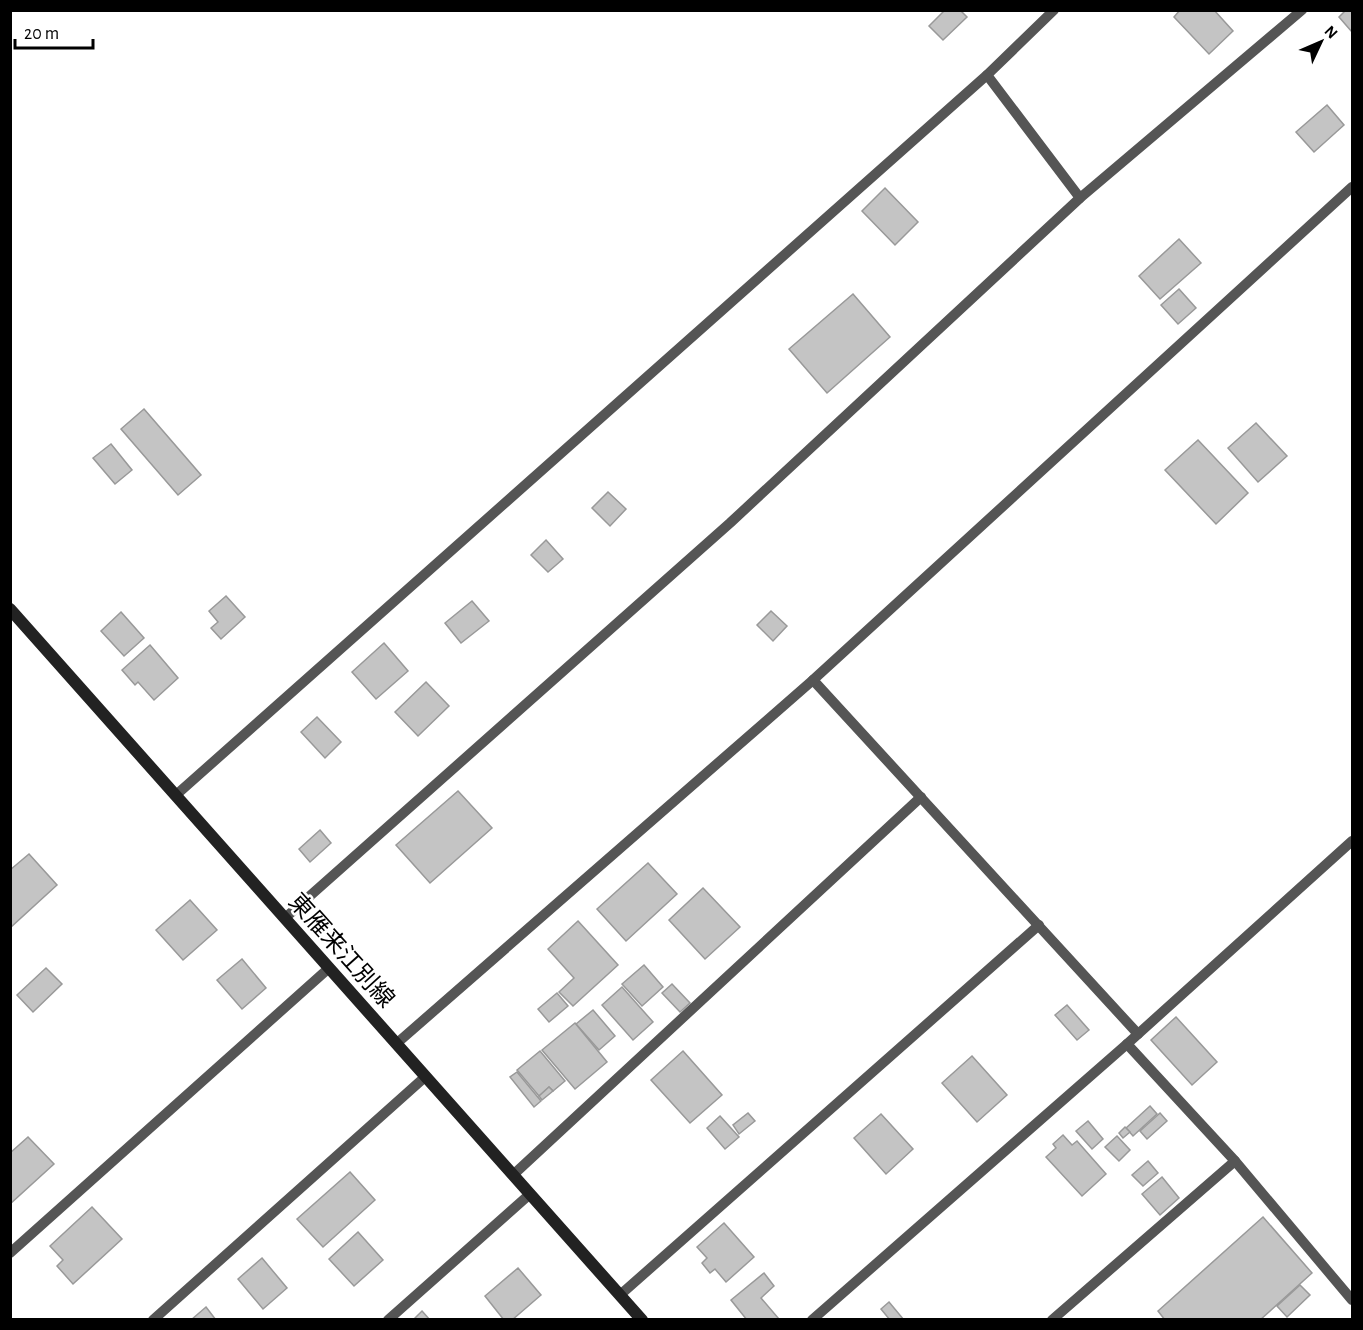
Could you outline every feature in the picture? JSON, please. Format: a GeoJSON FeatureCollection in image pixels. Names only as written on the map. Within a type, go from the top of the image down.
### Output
{"type":"FeatureCollection","features":[{"type":"Feature","properties":{"kind":"main road","name":"東雁来江別線"},"geometry":{"type":"LineString","coordinates":[[10,609],[642,1320]]}},
{"type":"Feature","properties":{"kind":"lane"},"geometry":{"type":"LineString","coordinates":[[176,795],[987,75],[1054,10]]}},
{"type":"Feature","properties":{"kind":"lane"},"geometry":{"type":"LineString","coordinates":[[285,918],[730,523],[1080,198],[1302,10]]}},
{"type":"Feature","properties":{"kind":"lane"},"geometry":{"type":"LineString","coordinates":[[987,75],[1080,198]]}},
{"type":"Feature","properties":{"kind":"lane"},"geometry":{"type":"LineString","coordinates":[[396,1044],[813,680],[1353,187]]}},
{"type":"Feature","properties":{"kind":"lane"},"geometry":{"type":"LineString","coordinates":[[813,680],[1138,1034]]}},
{"type":"Feature","properties":{"kind":"lane"},"geometry":{"type":"LineString","coordinates":[[513,1175],[921,797]]}},
{"type":"Feature","properties":{"kind":"lane"},"geometry":{"type":"LineString","coordinates":[[812,1320],[1138,1034],[1353,841]]}},
{"type":"Feature","properties":{"kind":"lane"},"geometry":{"type":"LineString","coordinates":[[620,1294],[1040,925]]}},
{"type":"Feature","properties":{"kind":"lane"},"geometry":{"type":"LineString","coordinates":[[10,1253],[329,968]]}},
{"type":"Feature","properties":{"kind":"lane"},"geometry":{"type":"LineString","coordinates":[[1126,1044],[1235,1161],[1353,1300]]}},
{"type":"Feature","properties":{"kind":"lane"},"geometry":{"type":"LineString","coordinates":[[153,1320],[425,1077]]}},
{"type":"Feature","properties":{"kind":"lane"},"geometry":{"type":"LineString","coordinates":[[1052,1320],[1235,1161]]}},
{"type":"Feature","properties":{"kind":"lane"},"geometry":{"type":"LineString","coordinates":[[388,1320],[530,1194]]}},
{"type":"Feature","properties":{"kind":"building"},"geometry":{"type":"Polygon","coordinates":[[[945,10],[960,10],[967,17],[943,40],[929,26],[945,10]]]}},
{"type":"Feature","properties":{"kind":"building"},"geometry":{"type":"Polygon","coordinates":[[[1180,10],[1214,10],[1233,31],[1209,54],[1174,17],[1180,10]]]}},
{"type":"Feature","properties":{"kind":"building"},"geometry":{"type":"Polygon","coordinates":[[[1346,10],[1352,10],[1352,32],[1339,17],[1346,10]]]}},
{"type":"Feature","properties":{"kind":"building"},"geometry":{"type":"Polygon","coordinates":[[[1327,105],[1344,125],[1314,152],[1296,132],[1327,105]]]}},
{"type":"Feature","properties":{"kind":"building"},"geometry":{"type":"Polygon","coordinates":[[[885,188],[918,222],[895,245],[862,211],[885,188]]]}},
{"type":"Feature","properties":{"kind":"building"},"geometry":{"type":"Polygon","coordinates":[[[1179,239],[1201,263],[1160,299],[1139,276],[1179,239]]]}},
{"type":"Feature","properties":{"kind":"building"},"geometry":{"type":"Polygon","coordinates":[[[1179,289],[1196,308],[1178,324],[1161,305],[1179,289]]]}},
{"type":"Feature","properties":{"kind":"building"},"geometry":{"type":"Polygon","coordinates":[[[853,294],[890,337],[827,393],[789,349],[853,294]]]}},
{"type":"Feature","properties":{"kind":"building"},"geometry":{"type":"Polygon","coordinates":[[[144,409],[201,475],[178,495],[121,429],[144,409]]]}},
{"type":"Feature","properties":{"kind":"building"},"geometry":{"type":"Polygon","coordinates":[[[1256,423],[1287,456],[1258,482],[1228,448],[1256,423]]]}},
{"type":"Feature","properties":{"kind":"building"},"geometry":{"type":"Polygon","coordinates":[[[1198,440],[1248,493],[1216,524],[1165,470],[1198,440]]]}},
{"type":"Feature","properties":{"kind":"building"},"geometry":{"type":"Polygon","coordinates":[[[111,444],[132,470],[115,484],[93,458],[111,444]]]}},
{"type":"Feature","properties":{"kind":"building"},"geometry":{"type":"Polygon","coordinates":[[[608,492],[626,509],[610,526],[592,508],[608,492]]]}},
{"type":"Feature","properties":{"kind":"building"},"geometry":{"type":"Polygon","coordinates":[[[546,540],[563,559],[548,572],[531,555],[546,540]]]}},
{"type":"Feature","properties":{"kind":"building"},"geometry":{"type":"Polygon","coordinates":[[[226,596],[245,617],[221,639],[211,628],[218,622],[209,611],[226,596]]]}},
{"type":"Feature","properties":{"kind":"building"},"geometry":{"type":"Polygon","coordinates":[[[472,601],[489,621],[461,643],[445,623],[472,601]]]}},
{"type":"Feature","properties":{"kind":"building"},"geometry":{"type":"Polygon","coordinates":[[[771,611],[787,626],[773,641],[757,625],[771,611]]]}},
{"type":"Feature","properties":{"kind":"building"},"geometry":{"type":"Polygon","coordinates":[[[121,612],[144,638],[124,656],[101,631],[121,612]]]}},
{"type":"Feature","properties":{"kind":"building"},"geometry":{"type":"Polygon","coordinates":[[[384,643],[408,671],[376,699],[352,672],[384,643]]]}},
{"type":"Feature","properties":{"kind":"building"},"geometry":{"type":"Polygon","coordinates":[[[150,645],[178,678],[154,700],[138,682],[135,685],[122,670],[150,645]]]}},
{"type":"Feature","properties":{"kind":"building"},"geometry":{"type":"Polygon","coordinates":[[[426,682],[449,706],[418,736],[395,712],[426,682]]]}},
{"type":"Feature","properties":{"kind":"building"},"geometry":{"type":"Polygon","coordinates":[[[317,717],[341,742],[325,758],[301,732],[317,717]]]}},
{"type":"Feature","properties":{"kind":"building"},"geometry":{"type":"Polygon","coordinates":[[[458,791],[492,828],[430,883],[396,845],[458,791]]]}},
{"type":"Feature","properties":{"kind":"building"},"geometry":{"type":"Polygon","coordinates":[[[320,830],[331,843],[310,862],[299,849],[320,830]]]}},
{"type":"Feature","properties":{"kind":"building"},"geometry":{"type":"Polygon","coordinates":[[[29,854],[57,885],[11,927],[10,870],[29,854]]]}},
{"type":"Feature","properties":{"kind":"building"},"geometry":{"type":"Polygon","coordinates":[[[648,863],[677,894],[626,941],[597,909],[648,863]]]}},
{"type":"Feature","properties":{"kind":"building"},"geometry":{"type":"Polygon","coordinates":[[[703,888],[740,927],[705,959],[669,920],[703,888]]]}},
{"type":"Feature","properties":{"kind":"building"},"geometry":{"type":"Polygon","coordinates":[[[190,900],[217,930],[183,960],[156,930],[190,900]]]}},
{"type":"Feature","properties":{"kind":"building"},"geometry":{"type":"Polygon","coordinates":[[[578,921],[618,965],[573,1006],[559,992],[574,978],[548,949],[578,921]]]}},
{"type":"Feature","properties":{"kind":"building"},"geometry":{"type":"Polygon","coordinates":[[[242,959],[266,988],[242,1009],[217,980],[242,959]]]}},
{"type":"Feature","properties":{"kind":"building"},"geometry":{"type":"Polygon","coordinates":[[[644,965],[663,987],[642,1006],[622,984],[644,965]]]}},
{"type":"Feature","properties":{"kind":"building"},"geometry":{"type":"Polygon","coordinates":[[[46,968],[62,984],[33,1012],[17,995],[46,968]]]}},
{"type":"Feature","properties":{"kind":"building"},"geometry":{"type":"Polygon","coordinates":[[[672,984],[690,1003],[680,1012],[662,993],[672,984]]]}},
{"type":"Feature","properties":{"kind":"building"},"geometry":{"type":"Polygon","coordinates":[[[622,987],[653,1022],[633,1040],[602,1005],[622,987]]]}},
{"type":"Feature","properties":{"kind":"building"},"geometry":{"type":"Polygon","coordinates":[[[557,993],[568,1006],[549,1022],[538,1009],[557,993]]]}},
{"type":"Feature","properties":{"kind":"building"},"geometry":{"type":"Polygon","coordinates":[[[1067,1005],[1089,1030],[1077,1040],[1055,1015],[1067,1005]]]}},
{"type":"Feature","properties":{"kind":"building"},"geometry":{"type":"Polygon","coordinates":[[[593,1010],[615,1036],[599,1050],[576,1024],[593,1010]]]}},
{"type":"Feature","properties":{"kind":"building"},"geometry":{"type":"Polygon","coordinates":[[[1176,1017],[1217,1062],[1192,1085],[1151,1040],[1176,1017]]]}},
{"type":"Feature","properties":{"kind":"building"},"geometry":{"type":"Polygon","coordinates":[[[575,1023],[607,1062],[575,1089],[542,1050],[575,1023]]]}},
{"type":"Feature","properties":{"kind":"building"},"geometry":{"type":"Polygon","coordinates":[[[540,1051],[565,1081],[553,1091],[549,1087],[539,1096],[517,1070],[540,1051]]]}},
{"type":"Feature","properties":{"kind":"building"},"geometry":{"type":"Polygon","coordinates":[[[683,1051],[722,1095],[690,1123],[651,1080],[683,1051]]]}},
{"type":"Feature","properties":{"kind":"building"},"geometry":{"type":"Polygon","coordinates":[[[972,1056],[1007,1095],[977,1122],[942,1083],[972,1056]]]}},
{"type":"Feature","properties":{"kind":"building"},"geometry":{"type":"Polygon","coordinates":[[[517,1072],[541,1101],[534,1107],[510,1077],[517,1072]]]}},
{"type":"Feature","properties":{"kind":"building"},"geometry":{"type":"Polygon","coordinates":[[[549,1087],[553,1091],[542,1100],[539,1096],[549,1087]]]}},
{"type":"Feature","properties":{"kind":"building"},"geometry":{"type":"Polygon","coordinates":[[[1150,1106],[1157,1114],[1133,1136],[1126,1128],[1150,1106]]]}},
{"type":"Feature","properties":{"kind":"building"},"geometry":{"type":"Polygon","coordinates":[[[748,1113],[755,1121],[739,1134],[733,1125],[748,1113]]]}},
{"type":"Feature","properties":{"kind":"building"},"geometry":{"type":"Polygon","coordinates":[[[1160,1113],[1167,1121],[1147,1139],[1140,1131],[1160,1113]]]}},
{"type":"Feature","properties":{"kind":"building"},"geometry":{"type":"Polygon","coordinates":[[[881,1114],[913,1149],[886,1174],[854,1138],[881,1114]]]}},
{"type":"Feature","properties":{"kind":"building"},"geometry":{"type":"Polygon","coordinates":[[[720,1116],[739,1137],[725,1149],[707,1128],[720,1116]]]}},
{"type":"Feature","properties":{"kind":"building"},"geometry":{"type":"Polygon","coordinates":[[[1088,1121],[1103,1139],[1092,1149],[1076,1131],[1088,1121]]]}},
{"type":"Feature","properties":{"kind":"building"},"geometry":{"type":"Polygon","coordinates":[[[1125,1127],[1130,1132],[1123,1138],[1119,1133],[1125,1127]]]}},
{"type":"Feature","properties":{"kind":"building"},"geometry":{"type":"Polygon","coordinates":[[[1063,1135],[1072,1145],[1077,1141],[1106,1174],[1082,1196],[1046,1157],[1056,1148],[1053,1144],[1063,1135]]]}},
{"type":"Feature","properties":{"kind":"building"},"geometry":{"type":"Polygon","coordinates":[[[1117,1136],[1130,1150],[1119,1161],[1105,1147],[1117,1136]]]}},
{"type":"Feature","properties":{"kind":"building"},"geometry":{"type":"Polygon","coordinates":[[[28,1137],[54,1164],[10,1204],[10,1153],[28,1137]]]}},
{"type":"Feature","properties":{"kind":"building"},"geometry":{"type":"Polygon","coordinates":[[[1148,1161],[1158,1173],[1143,1186],[1132,1175],[1148,1161]]]}},
{"type":"Feature","properties":{"kind":"building"},"geometry":{"type":"Polygon","coordinates":[[[350,1172],[375,1200],[323,1247],[297,1219],[350,1172]]]}},
{"type":"Feature","properties":{"kind":"building"},"geometry":{"type":"Polygon","coordinates":[[[1162,1177],[1179,1198],[1160,1215],[1142,1194],[1162,1177]]]}},
{"type":"Feature","properties":{"kind":"building"},"geometry":{"type":"Polygon","coordinates":[[[92,1207],[122,1239],[73,1284],[57,1266],[63,1260],[50,1246],[92,1207]]]}},
{"type":"Feature","properties":{"kind":"building"},"geometry":{"type":"Polygon","coordinates":[[[1263,1217],[1312,1273],[1260,1320],[1165,1320],[1158,1311],[1263,1217]]]}},
{"type":"Feature","properties":{"kind":"building"},"geometry":{"type":"Polygon","coordinates":[[[724,1223],[754,1257],[726,1282],[715,1269],[710,1273],[702,1263],[707,1258],[697,1247],[724,1223]]]}},
{"type":"Feature","properties":{"kind":"building"},"geometry":{"type":"Polygon","coordinates":[[[358,1232],[383,1260],[354,1286],[329,1259],[358,1232]]]}},
{"type":"Feature","properties":{"kind":"building"},"geometry":{"type":"Polygon","coordinates":[[[262,1258],[287,1288],[263,1309],[238,1279],[262,1258]]]}},
{"type":"Feature","properties":{"kind":"building"},"geometry":{"type":"Polygon","coordinates":[[[518,1268],[541,1295],[512,1320],[504,1320],[485,1296],[518,1268]]]}},
{"type":"Feature","properties":{"kind":"building"},"geometry":{"type":"Polygon","coordinates":[[[764,1273],[774,1286],[761,1298],[779,1319],[747,1320],[731,1300],[764,1273]]]}},
{"type":"Feature","properties":{"kind":"building"},"geometry":{"type":"Polygon","coordinates":[[[1300,1285],[1310,1295],[1287,1317],[1277,1306],[1300,1285]]]}},
{"type":"Feature","properties":{"kind":"building"},"geometry":{"type":"Polygon","coordinates":[[[889,1302],[904,1320],[890,1320],[881,1309],[889,1302]]]}},
{"type":"Feature","properties":{"kind":"building"},"geometry":{"type":"Polygon","coordinates":[[[206,1307],[216,1320],[191,1320],[206,1307]]]}},
{"type":"Feature","properties":{"kind":"building"},"geometry":{"type":"Polygon","coordinates":[[[422,1311],[430,1320],[413,1320],[422,1311]]]}}]}
